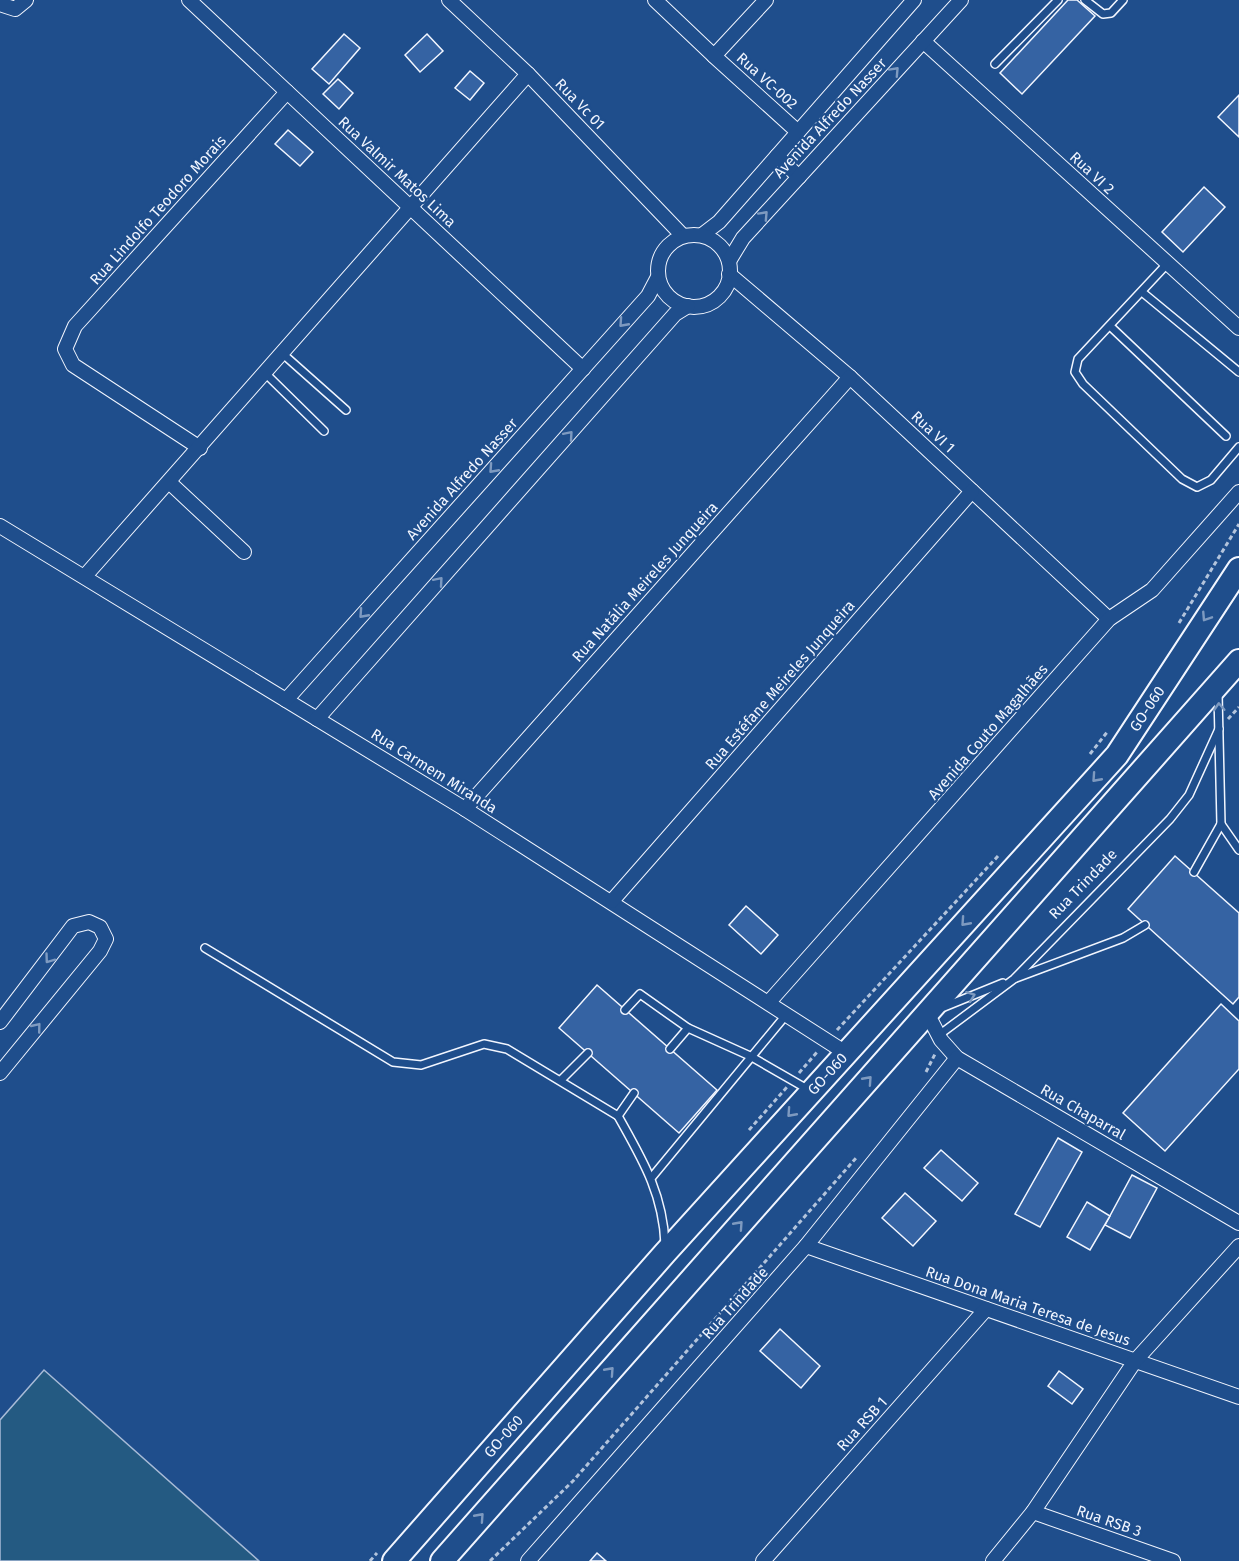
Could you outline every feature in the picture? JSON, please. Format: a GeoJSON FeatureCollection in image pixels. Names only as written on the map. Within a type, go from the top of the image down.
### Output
{"type":"FeatureCollection","features":[{"type":"Feature","properties":{"kind":"main road","name":"GO-060"},"geometry":{"type":"LineString","coordinates":[[394,1561],[665,1253],[1117,755],[1239,569]]}},
{"type":"Feature","properties":{"kind":"main road"},"geometry":{"type":"LineString","coordinates":[[442,1561],[1239,661]]}},
{"type":"Feature","properties":{"kind":"street"},"geometry":{"type":"LineString","coordinates":[[2,6],[15,9],[26,0]]}},
{"type":"Feature","properties":{"kind":"street","name":"Rua Valmir Matos Lima"},"geometry":{"type":"LineString","coordinates":[[189,0],[583,369]]}},
{"type":"Feature","properties":{"kind":"street","name":"Rua Vc 01"},"geometry":{"type":"LineString","coordinates":[[449,0],[528,74],[683,236]]}},
{"type":"Feature","properties":{"kind":"street","name":"Rua VC-002"},"geometry":{"type":"LineString","coordinates":[[655,0],[798,132]]}},
{"type":"Feature","properties":{"kind":"street"},"geometry":{"type":"LineString","coordinates":[[714,56],[766,0]]}},
{"type":"Feature","properties":{"kind":"street","name":"Avenida Alfredo Nasser"},"geometry":{"type":"LineString","coordinates":[[702,235],[719,222],[914,0]]}},
{"type":"Feature","properties":{"kind":"street","name":"Avenida Alfredo Nasser"},"geometry":{"type":"LineString","coordinates":[[729,268],[742,238],[961,0]]}},
{"type":"Feature","properties":{"kind":"street","name":"Rua VI 2"},"geometry":{"type":"LineString","coordinates":[[923,41],[1239,328]]}},
{"type":"Feature","properties":{"kind":"street"},"geometry":{"type":"LineString","coordinates":[[85,576],[528,74]]}},
{"type":"Feature","properties":{"kind":"street","name":"Rua Lindolfo Teodoro Morais"},"geometry":{"type":"LineString","coordinates":[[200,448],[73,365],[65,349],[75,326],[287,92]]}},
{"type":"Feature","properties":{"kind":"street"},"geometry":{"type":"LineString","coordinates":[[777,156],[799,177]]}},
{"type":"Feature","properties":{"kind":"street"},"geometry":{"type":"LineString","coordinates":[[702,235],[717,243],[729,268],[728,282],[718,297],[709,304],[688,306],[674,301],[665,293],[658,277],[662,254],[672,242],[683,236],[702,235]]}},
{"type":"Feature","properties":{"kind":"street","name":"Rua VI 1"},"geometry":{"type":"LineString","coordinates":[[729,268],[850,377],[1109,619]]}},
{"type":"Feature","properties":{"kind":"street","name":"Avenida Alfredo Nasser"},"geometry":{"type":"LineString","coordinates":[[286,700],[648,296],[658,277]]}},
{"type":"Feature","properties":{"kind":"street"},"geometry":{"type":"LineString","coordinates":[[317,719],[675,314],[688,306]]}},
{"type":"Feature","properties":{"kind":"street","name":"Rua Natália Meireles Junqueira"},"geometry":{"type":"LineString","coordinates":[[465,809],[850,377]]}},
{"type":"Feature","properties":{"kind":"street"},"geometry":{"type":"LineString","coordinates":[[169,482],[244,552]]}},
{"type":"Feature","properties":{"kind":"street","name":"Rua Estéfane Meireles Junqueira"},"geometry":{"type":"LineString","coordinates":[[612,901],[972,491]]}},
{"type":"Feature","properties":{"kind":"street","name":"Avenida Couto Magalhães"},"geometry":{"type":"LineString","coordinates":[[769,1002],[1109,619],[1152,590],[1239,492]]}},
{"type":"Feature","properties":{"kind":"street","name":"Rua Carmem Miranda"},"geometry":{"type":"LineString","coordinates":[[0,526],[465,809],[612,901],[846,1053]]}},
{"type":"Feature","properties":{"kind":"street"},"geometry":{"type":"LineString","coordinates":[[0,1022],[73,926],[89,922],[100,927],[106,939],[100,951],[0,1073]]}},
{"type":"Feature","properties":{"kind":"street","name":"Rua Chaparral"},"geometry":{"type":"LineString","coordinates":[[927,1013],[939,1035],[957,1058],[1239,1222]]}},
{"type":"Feature","properties":{"kind":"street","name":"Rua Trindade"},"geometry":{"type":"LineString","coordinates":[[528,1561],[806,1246],[957,1058]]}},
{"type":"Feature","properties":{"kind":"street","name":"Rua Dona Maria Teresa de Jesus"},"geometry":{"type":"LineString","coordinates":[[806,1246],[1239,1397]]}},
{"type":"Feature","properties":{"kind":"street"},"geometry":{"type":"LineString","coordinates":[[993,1561],[1033,1512],[1135,1361],[1239,1246]]}},
{"type":"Feature","properties":{"kind":"street","name":"Rua RSB 1"},"geometry":{"type":"LineString","coordinates":[[763,1561],[986,1309]]}},
{"type":"Feature","properties":{"kind":"street","name":"Rua RSB 3"},"geometry":{"type":"LineString","coordinates":[[1033,1512],[1173,1561]]}},
{"type":"Feature","properties":{"kind":"lane"},"geometry":{"type":"LineString","coordinates":[[995,64],[1058,0]]}},
{"type":"Feature","properties":{"kind":"lane"},"geometry":{"type":"LineString","coordinates":[[1085,0],[1103,14],[1111,13],[1122,0]]}},
{"type":"Feature","properties":{"kind":"lane"},"geometry":{"type":"LineString","coordinates":[[1167,264],[1078,359],[1075,372],[1083,384],[1182,479],[1197,486],[1211,480],[1239,447]]}},
{"type":"Feature","properties":{"kind":"lane"},"geometry":{"type":"LineString","coordinates":[[1142,292],[1239,372]]}},
{"type":"Feature","properties":{"kind":"lane"},"geometry":{"type":"LineString","coordinates":[[1110,326],[1226,436]]}},
{"type":"Feature","properties":{"kind":"lane"},"geometry":{"type":"LineString","coordinates":[[283,354],[346,410]]}},
{"type":"Feature","properties":{"kind":"lane"},"geometry":{"type":"LineString","coordinates":[[265,374],[324,431]]}},
{"type":"Feature","properties":{"kind":"lane"},"geometry":{"type":"LineString","coordinates":[[1194,873],[1221,824],[1217,686]]}},
{"type":"Feature","properties":{"kind":"lane","name":"Rua Trindade"},"geometry":{"type":"LineString","coordinates":[[939,1035],[1014,979],[1170,819],[1189,795],[1219,729]]}},
{"type":"Feature","properties":{"kind":"lane"},"geometry":{"type":"LineString","coordinates":[[1221,824],[1239,850]]}},
{"type":"Feature","properties":{"kind":"lane"},"geometry":{"type":"LineString","coordinates":[[927,1013],[1123,938],[1145,925]]}},
{"type":"Feature","properties":{"kind":"lane"},"geometry":{"type":"LineString","coordinates":[[205,948],[393,1062],[421,1065],[484,1044],[507,1049],[618,1116],[652,1177],[664,1227],[665,1253]]}},
{"type":"Feature","properties":{"kind":"lane"},"geometry":{"type":"LineString","coordinates":[[625,1010],[640,994],[688,1028],[750,1056],[812,1091]]}},
{"type":"Feature","properties":{"kind":"lane"},"geometry":{"type":"LineString","coordinates":[[652,1177],[787,1014]]}},
{"type":"Feature","properties":{"kind":"lane"},"geometry":{"type":"LineString","coordinates":[[670,1049],[688,1028]]}},
{"type":"Feature","properties":{"kind":"lane"},"geometry":{"type":"LineString","coordinates":[[561,1080],[588,1053]]}},
{"type":"Feature","properties":{"kind":"lane"},"geometry":{"type":"LineString","coordinates":[[618,1116],[634,1093]]}},
{"type":"Feature","properties":{"kind":"path"},"geometry":{"type":"LineString","coordinates":[[923,1078],[934,1057],[939,1035]]}},
{"type":"Feature","properties":{"kind":"path"},"geometry":{"type":"LineString","coordinates":[[490,1561],[573,1480],[862,1151]]}},
{"type":"Feature","properties":{"kind":"shaded area"},"geometry":{"type":"Polygon","coordinates":[[[44,1370],[259,1561],[0,1561],[0,1420],[44,1370]]]}},
{"type":"Feature","properties":{"kind":"building"},"geometry":{"type":"Polygon","coordinates":[[[1068,0],[1077,0],[1095,16],[1022,94],[1000,73],[1068,0]]]}},
{"type":"Feature","properties":{"kind":"building"},"geometry":{"type":"Polygon","coordinates":[[[344,34],[360,48],[329,84],[312,69],[344,34]]]}},
{"type":"Feature","properties":{"kind":"building"},"geometry":{"type":"Polygon","coordinates":[[[427,34],[443,51],[420,72],[405,55],[427,34]]]}},
{"type":"Feature","properties":{"kind":"building"},"geometry":{"type":"Polygon","coordinates":[[[470,71],[484,83],[470,100],[455,88],[470,71]]]}},
{"type":"Feature","properties":{"kind":"building"},"geometry":{"type":"Polygon","coordinates":[[[338,79],[353,93],[339,109],[323,94],[338,79]]]}},
{"type":"Feature","properties":{"kind":"building"},"geometry":{"type":"Polygon","coordinates":[[[1239,95],[1239,137],[1218,117],[1239,95]]]}},
{"type":"Feature","properties":{"kind":"building"},"geometry":{"type":"Polygon","coordinates":[[[288,130],[313,152],[300,166],[275,144],[288,130]]]}},
{"type":"Feature","properties":{"kind":"building"},"geometry":{"type":"Polygon","coordinates":[[[1204,187],[1225,207],[1183,252],[1162,232],[1204,187]]]}},
{"type":"Feature","properties":{"kind":"building"},"geometry":{"type":"Polygon","coordinates":[[[1175,856],[1239,913],[1239,997],[1233,1004],[1128,909],[1175,856]]]}},
{"type":"Feature","properties":{"kind":"building"},"geometry":{"type":"Polygon","coordinates":[[[746,906],[778,935],[761,954],[729,925],[746,906]]]}},
{"type":"Feature","properties":{"kind":"building"},"geometry":{"type":"Polygon","coordinates":[[[597,985],[717,1090],[679,1133],[559,1028],[597,985]]]}},
{"type":"Feature","properties":{"kind":"building"},"geometry":{"type":"Polygon","coordinates":[[[1221,1004],[1239,1021],[1239,1069],[1165,1151],[1123,1113],[1221,1004]]]}},
{"type":"Feature","properties":{"kind":"building"},"geometry":{"type":"Polygon","coordinates":[[[1058,1138],[1082,1152],[1040,1227],[1015,1214],[1058,1138]]]}},
{"type":"Feature","properties":{"kind":"building"},"geometry":{"type":"Polygon","coordinates":[[[941,1150],[978,1183],[962,1201],[924,1168],[941,1150]]]}},
{"type":"Feature","properties":{"kind":"building"},"geometry":{"type":"Polygon","coordinates":[[[1132,1175],[1157,1188],[1130,1238],[1105,1225],[1132,1175]]]}},
{"type":"Feature","properties":{"kind":"building"},"geometry":{"type":"Polygon","coordinates":[[[905,1193],[936,1221],[913,1246],[882,1218],[905,1193]]]}},
{"type":"Feature","properties":{"kind":"building"},"geometry":{"type":"Polygon","coordinates":[[[1087,1202],[1110,1216],[1090,1250],[1067,1237],[1087,1202]]]}},
{"type":"Feature","properties":{"kind":"building"},"geometry":{"type":"Polygon","coordinates":[[[780,1329],[820,1366],[801,1388],[760,1351],[780,1329]]]}},
{"type":"Feature","properties":{"kind":"building"},"geometry":{"type":"Polygon","coordinates":[[[1059,1371],[1083,1389],[1072,1404],[1048,1386],[1059,1371]]]}},
{"type":"Feature","properties":{"kind":"building"},"geometry":{"type":"Polygon","coordinates":[[[597,1553],[606,1561],[590,1561],[597,1553]]]}}]}
